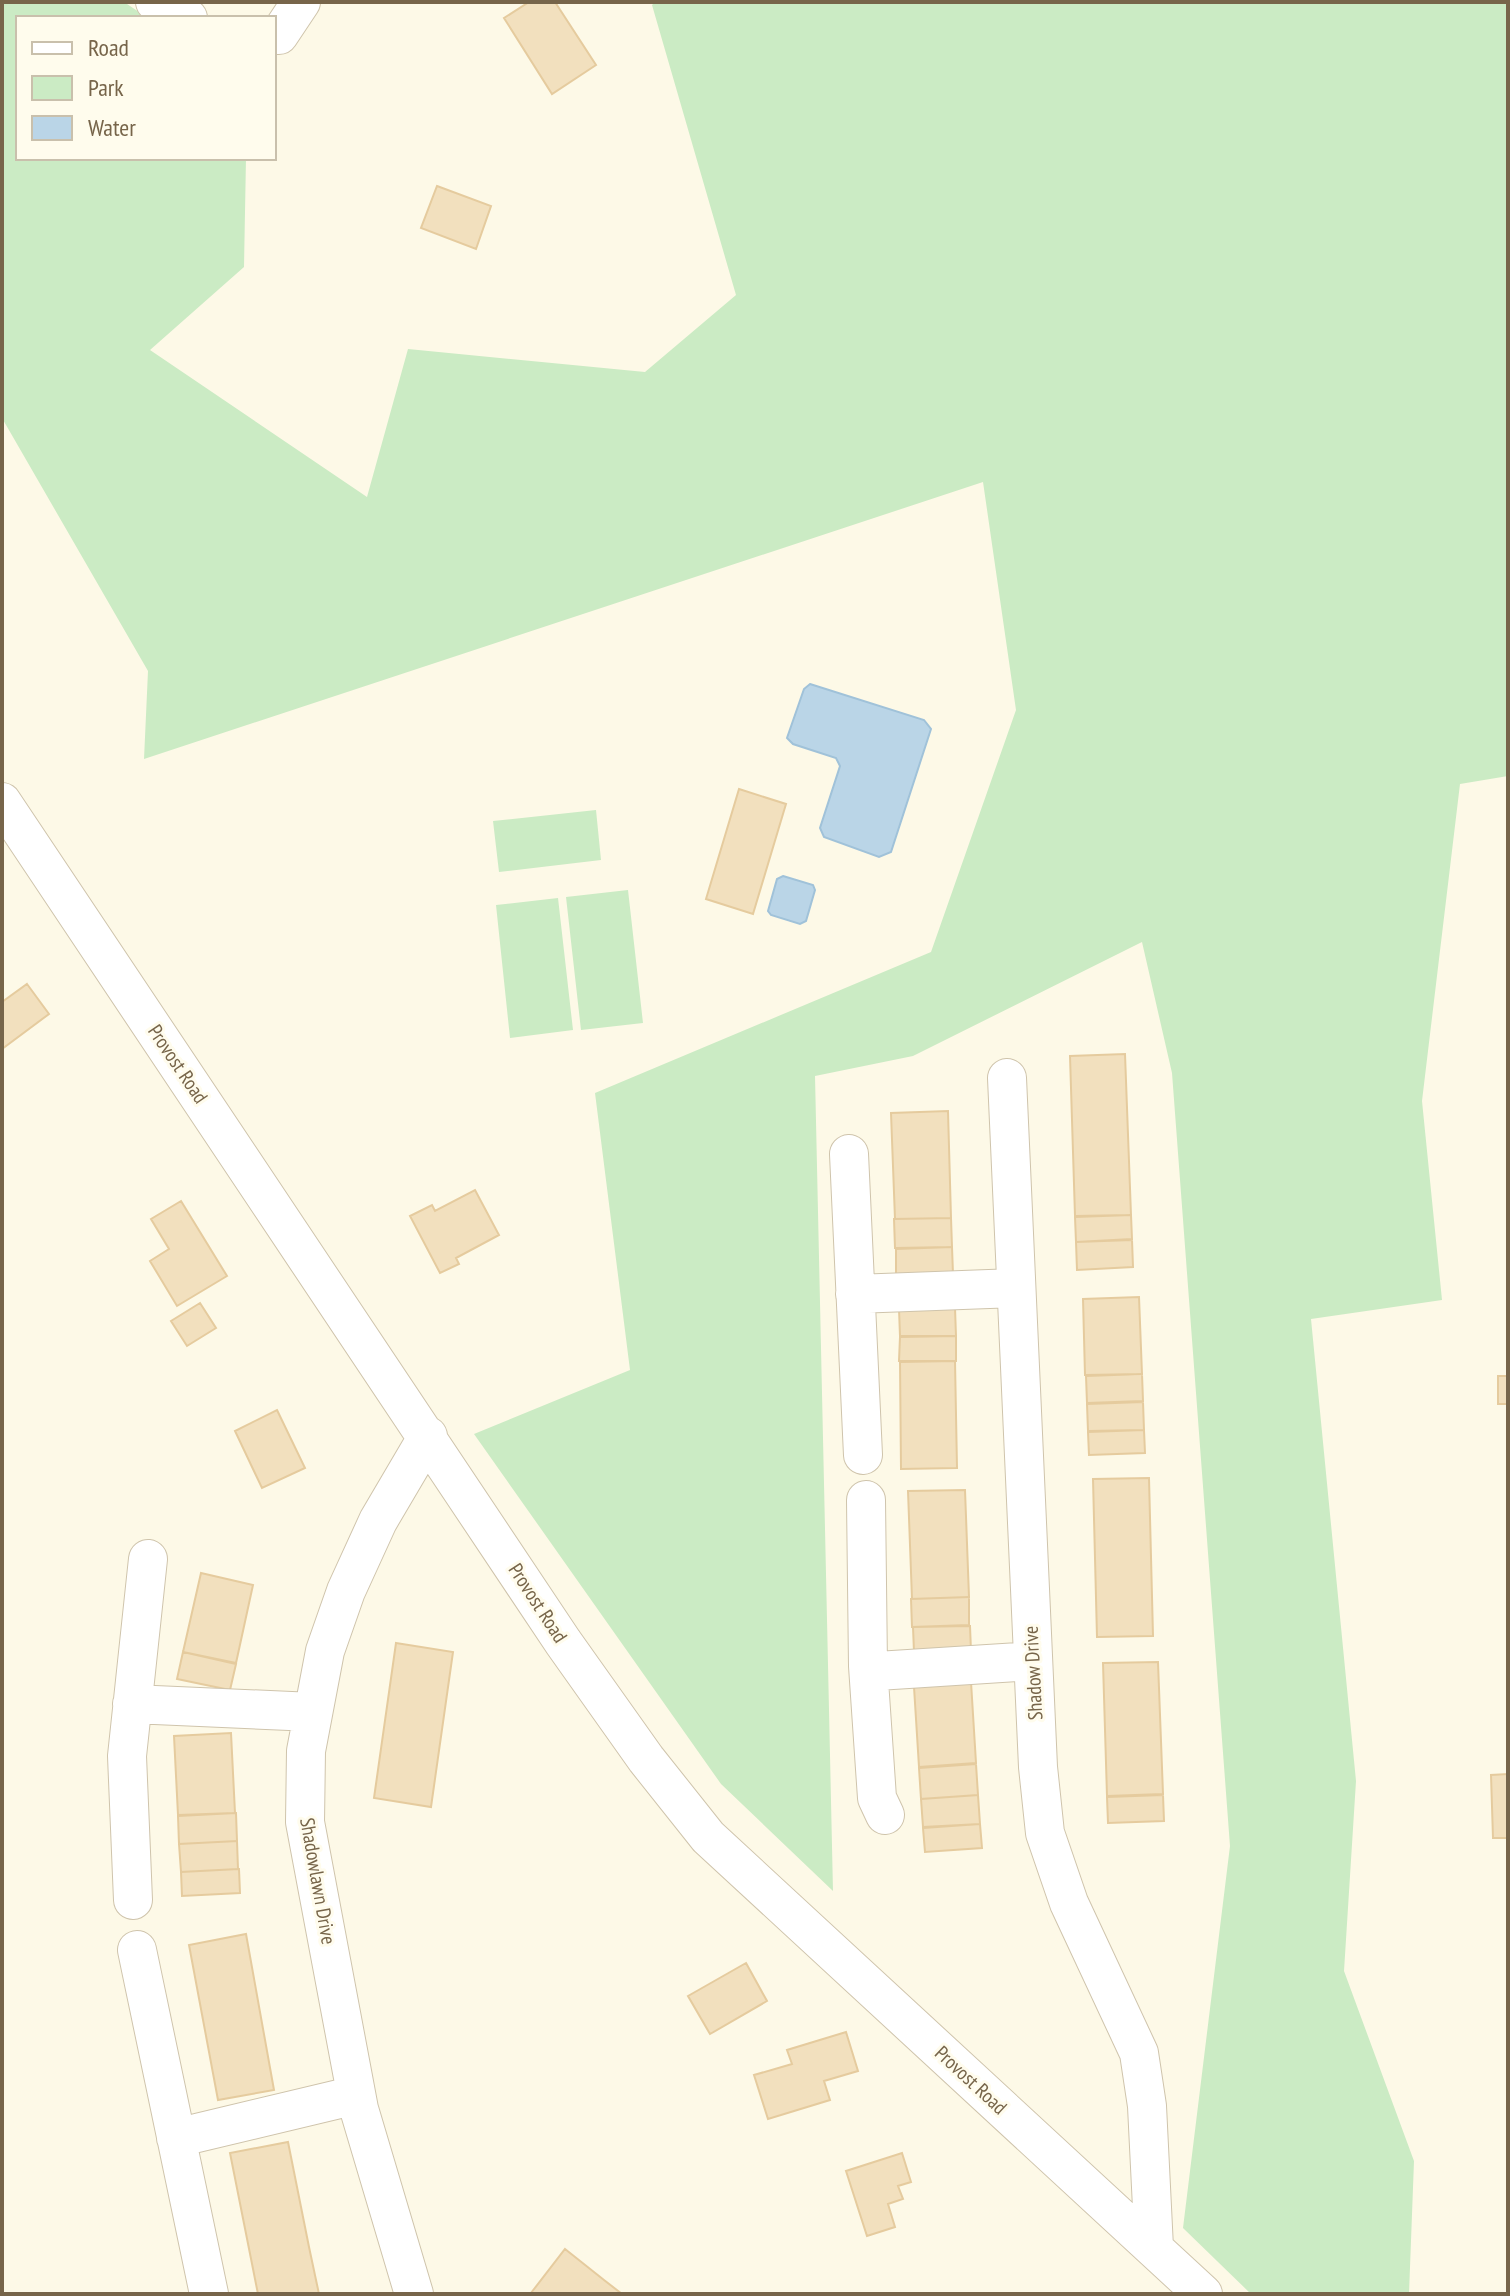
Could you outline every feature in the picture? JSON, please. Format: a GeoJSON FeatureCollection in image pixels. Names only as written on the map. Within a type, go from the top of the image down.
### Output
{"type":"FeatureCollection","features":[{"type":"Feature","properties":{"kind":"street"},"geometry":{"type":"LineString","coordinates":[[155,2],[184,16]]}},
{"type":"Feature","properties":{"kind":"street"},"geometry":{"type":"LineString","coordinates":[[276,35],[301,2]]}},
{"type":"Feature","properties":{"kind":"street","name":"Provost Road"},"geometry":{"type":"LineString","coordinates":[[2,802],[563,1642],[646,1759],[708,1837],[1203,2294]]}},
{"type":"Feature","properties":{"kind":"street","name":"Shadow Drive"},"geometry":{"type":"LineString","coordinates":[[1007,1078],[1038,1767],[1045,1833],[1069,1903],[1139,2053],[1147,2106],[1154,2248]]}},
{"type":"Feature","properties":{"kind":"street"},"geometry":{"type":"LineString","coordinates":[[849,1154],[863,1455]]}},
{"type":"Feature","properties":{"kind":"street"},"geometry":{"type":"LineString","coordinates":[[855,1294],[1016,1288]]}},
{"type":"Feature","properties":{"kind":"street","name":"Shadowlawn Drive"},"geometry":{"type":"LineString","coordinates":[[414,2294],[356,2095],[305,1822],[306,1751],[325,1651],[346,1591],[378,1521],[428,1436]]}},
{"type":"Feature","properties":{"kind":"street"},"geometry":{"type":"LineString","coordinates":[[866,1500],[868,1666],[877,1798],[885,1815]]}},
{"type":"Feature","properties":{"kind":"street"},"geometry":{"type":"LineString","coordinates":[[133,1900],[127,1756],[148,1559]]}},
{"type":"Feature","properties":{"kind":"street"},"geometry":{"type":"LineString","coordinates":[[868,1666],[877,1671],[1033,1661]]}},
{"type":"Feature","properties":{"kind":"street"},"geometry":{"type":"LineString","coordinates":[[132,1704],[313,1712]]}},
{"type":"Feature","properties":{"kind":"street"},"geometry":{"type":"LineString","coordinates":[[137,1950],[209,2294]]}},
{"type":"Feature","properties":{"kind":"street"},"geometry":{"type":"LineString","coordinates":[[176,2138],[356,2095]]}},
{"type":"Feature","properties":{"kind":"green space"},"geometry":{"type":"Polygon","coordinates":[[[2,2],[124,2],[145,16],[16,16],[16,160],[246,160],[244,267],[150,350],[367,497],[408,349],[645,372],[736,295],[652,5],[655,2],[1508,2],[1508,776],[1460,784],[1422,1101],[1442,1300],[1311,1319],[1356,1781],[1344,1971],[1414,2161],[1409,2294],[1251,2294],[1183,2228],[1230,1846],[1172,1073],[1142,942],[913,1056],[815,1076],[833,1891],[721,1784],[474,1434],[630,1370],[595,1093],[931,952],[1016,710],[983,482],[144,759],[148,671],[2,418],[2,2]]]}},
{"type":"Feature","properties":{"kind":"green space"},"geometry":{"type":"Polygon","coordinates":[[[596,810],[601,860],[499,872],[493,821],[596,810]]]}},
{"type":"Feature","properties":{"kind":"green space"},"geometry":{"type":"Polygon","coordinates":[[[628,890],[643,1023],[581,1030],[566,897],[628,890]]]}},
{"type":"Feature","properties":{"kind":"green space"},"geometry":{"type":"Polygon","coordinates":[[[558,898],[573,1030],[510,1038],[496,905],[558,898]]]}},
{"type":"Feature","properties":{"kind":"water"},"geometry":{"type":"Polygon","coordinates":[[[810,684],[924,720],[931,729],[891,852],[879,857],[824,837],[820,828],[840,766],[836,758],[793,744],[787,738],[804,689],[810,684]]]}},
{"type":"Feature","properties":{"kind":"water"},"geometry":{"type":"Polygon","coordinates":[[[783,876],[813,885],[815,890],[806,921],[800,924],[771,915],[768,911],[777,879],[783,876]]]}},
{"type":"Feature","properties":{"kind":"building"},"geometry":{"type":"Polygon","coordinates":[[[529,2],[555,2],[596,65],[552,94],[504,18],[529,2]]]}},
{"type":"Feature","properties":{"kind":"building"},"geometry":{"type":"Polygon","coordinates":[[[437,186],[491,206],[476,249],[421,228],[437,186]]]}},
{"type":"Feature","properties":{"kind":"building"},"geometry":{"type":"Polygon","coordinates":[[[739,789],[786,804],[753,914],[706,899],[739,789]]]}},
{"type":"Feature","properties":{"kind":"building"},"geometry":{"type":"Polygon","coordinates":[[[27,984],[49,1014],[2,1049],[2,1002],[27,984]]]}},
{"type":"Feature","properties":{"kind":"building"},"geometry":{"type":"Polygon","coordinates":[[[1125,1054],[1131,1215],[1075,1216],[1070,1056],[1125,1054]]]}},
{"type":"Feature","properties":{"kind":"building"},"geometry":{"type":"Polygon","coordinates":[[[948,1111],[951,1218],[895,1219],[891,1113],[948,1111]]]}},
{"type":"Feature","properties":{"kind":"building"},"geometry":{"type":"Polygon","coordinates":[[[475,1190],[499,1235],[456,1258],[459,1264],[440,1273],[410,1216],[432,1205],[435,1211],[475,1190]]]}},
{"type":"Feature","properties":{"kind":"building"},"geometry":{"type":"Polygon","coordinates":[[[181,1201],[227,1276],[177,1306],[150,1261],[169,1249],[151,1219],[181,1201]]]}},
{"type":"Feature","properties":{"kind":"building"},"geometry":{"type":"Polygon","coordinates":[[[1131,1215],[1132,1239],[1076,1242],[1075,1217],[1131,1215]]]}},
{"type":"Feature","properties":{"kind":"building"},"geometry":{"type":"Polygon","coordinates":[[[951,1218],[952,1247],[895,1248],[894,1219],[951,1218]]]}},
{"type":"Feature","properties":{"kind":"building"},"geometry":{"type":"Polygon","coordinates":[[[1132,1240],[1133,1267],[1077,1270],[1076,1242],[1132,1240]]]}},
{"type":"Feature","properties":{"kind":"building"},"geometry":{"type":"Polygon","coordinates":[[[952,1247],[953,1274],[896,1276],[896,1249],[952,1247]]]}},
{"type":"Feature","properties":{"kind":"building"},"geometry":{"type":"Polygon","coordinates":[[[1139,1297],[1142,1374],[1085,1375],[1083,1299],[1139,1297]]]}},
{"type":"Feature","properties":{"kind":"building"},"geometry":{"type":"Polygon","coordinates":[[[200,1303],[216,1328],[187,1346],[171,1321],[200,1303]]]}},
{"type":"Feature","properties":{"kind":"building"},"geometry":{"type":"Polygon","coordinates":[[[955,1308],[956,1336],[900,1336],[899,1309],[955,1308]]]}},
{"type":"Feature","properties":{"kind":"building"},"geometry":{"type":"Polygon","coordinates":[[[956,1336],[956,1361],[899,1361],[900,1337],[956,1336]]]}},
{"type":"Feature","properties":{"kind":"building"},"geometry":{"type":"Polygon","coordinates":[[[955,1361],[957,1468],[901,1469],[900,1362],[955,1361]]]}},
{"type":"Feature","properties":{"kind":"building"},"geometry":{"type":"Polygon","coordinates":[[[1142,1374],[1143,1401],[1087,1403],[1086,1376],[1142,1374]]]}},
{"type":"Feature","properties":{"kind":"building"},"geometry":{"type":"Polygon","coordinates":[[[1498,1376],[1508,1376],[1508,1404],[1498,1404],[1498,1376]]]}},
{"type":"Feature","properties":{"kind":"building"},"geometry":{"type":"Polygon","coordinates":[[[1143,1402],[1144,1430],[1088,1431],[1087,1404],[1143,1402]]]}},
{"type":"Feature","properties":{"kind":"building"},"geometry":{"type":"Polygon","coordinates":[[[277,1410],[305,1468],[262,1488],[235,1431],[277,1410]]]}},
{"type":"Feature","properties":{"kind":"building"},"geometry":{"type":"Polygon","coordinates":[[[1144,1430],[1145,1453],[1089,1455],[1088,1432],[1144,1430]]]}},
{"type":"Feature","properties":{"kind":"building"},"geometry":{"type":"Polygon","coordinates":[[[1149,1478],[1153,1636],[1097,1637],[1093,1479],[1149,1478]]]}},
{"type":"Feature","properties":{"kind":"building"},"geometry":{"type":"Polygon","coordinates":[[[965,1490],[969,1597],[912,1599],[908,1491],[965,1490]]]}},
{"type":"Feature","properties":{"kind":"building"},"geometry":{"type":"Polygon","coordinates":[[[201,1573],[253,1585],[236,1663],[183,1652],[201,1573]]]}},
{"type":"Feature","properties":{"kind":"building"},"geometry":{"type":"Polygon","coordinates":[[[969,1597],[969,1625],[912,1627],[911,1599],[969,1597]]]}},
{"type":"Feature","properties":{"kind":"building"},"geometry":{"type":"Polygon","coordinates":[[[970,1626],[971,1651],[914,1652],[913,1627],[970,1626]]]}},
{"type":"Feature","properties":{"kind":"building"},"geometry":{"type":"Polygon","coordinates":[[[396,1643],[453,1652],[431,1807],[374,1798],[396,1643]]]}},
{"type":"Feature","properties":{"kind":"building"},"geometry":{"type":"Polygon","coordinates":[[[183,1652],[236,1664],[230,1690],[177,1679],[183,1652]]]}},
{"type":"Feature","properties":{"kind":"building"},"geometry":{"type":"Polygon","coordinates":[[[1158,1662],[1163,1794],[1107,1796],[1103,1663],[1158,1662]]]}},
{"type":"Feature","properties":{"kind":"building"},"geometry":{"type":"Polygon","coordinates":[[[971,1682],[976,1763],[919,1767],[914,1687],[971,1682]]]}},
{"type":"Feature","properties":{"kind":"building"},"geometry":{"type":"Polygon","coordinates":[[[231,1733],[235,1813],[178,1815],[174,1736],[231,1733]]]}},
{"type":"Feature","properties":{"kind":"building"},"geometry":{"type":"Polygon","coordinates":[[[976,1764],[978,1795],[921,1799],[919,1768],[976,1764]]]}},
{"type":"Feature","properties":{"kind":"building"},"geometry":{"type":"Polygon","coordinates":[[[1508,1774],[1508,1838],[1493,1838],[1491,1775],[1508,1774]]]}},
{"type":"Feature","properties":{"kind":"building"},"geometry":{"type":"Polygon","coordinates":[[[978,1795],[980,1824],[923,1827],[921,1799],[978,1795]]]}},
{"type":"Feature","properties":{"kind":"building"},"geometry":{"type":"Polygon","coordinates":[[[1163,1795],[1164,1821],[1108,1823],[1107,1797],[1163,1795]]]}},
{"type":"Feature","properties":{"kind":"building"},"geometry":{"type":"Polygon","coordinates":[[[236,1813],[237,1841],[179,1844],[178,1816],[236,1813]]]}},
{"type":"Feature","properties":{"kind":"building"},"geometry":{"type":"Polygon","coordinates":[[[980,1824],[982,1848],[925,1852],[923,1828],[980,1824]]]}},
{"type":"Feature","properties":{"kind":"building"},"geometry":{"type":"Polygon","coordinates":[[[237,1841],[238,1869],[181,1872],[179,1844],[237,1841]]]}},
{"type":"Feature","properties":{"kind":"building"},"geometry":{"type":"Polygon","coordinates":[[[239,1869],[240,1893],[182,1896],[181,1872],[239,1869]]]}},
{"type":"Feature","properties":{"kind":"building"},"geometry":{"type":"Polygon","coordinates":[[[246,1934],[274,2090],[218,2100],[189,1945],[246,1934]]]}},
{"type":"Feature","properties":{"kind":"building"},"geometry":{"type":"Polygon","coordinates":[[[746,1963],[767,2001],[710,2034],[688,1996],[746,1963]]]}},
{"type":"Feature","properties":{"kind":"building"},"geometry":{"type":"Polygon","coordinates":[[[846,2032],[858,2071],[824,2081],[830,2100],[768,2119],[754,2075],[792,2064],[787,2050],[846,2032]]]}},
{"type":"Feature","properties":{"kind":"building"},"geometry":{"type":"Polygon","coordinates":[[[288,2142],[319,2294],[258,2294],[230,2153],[288,2142]]]}},
{"type":"Feature","properties":{"kind":"building"},"geometry":{"type":"Polygon","coordinates":[[[902,2153],[911,2182],[898,2186],[903,2199],[888,2204],[895,2227],[867,2236],[846,2171],[902,2153]]]}},
{"type":"Feature","properties":{"kind":"building"},"geometry":{"type":"Polygon","coordinates":[[[565,2249],[604,2280],[622,2294],[531,2293],[565,2249]]]}}]}
